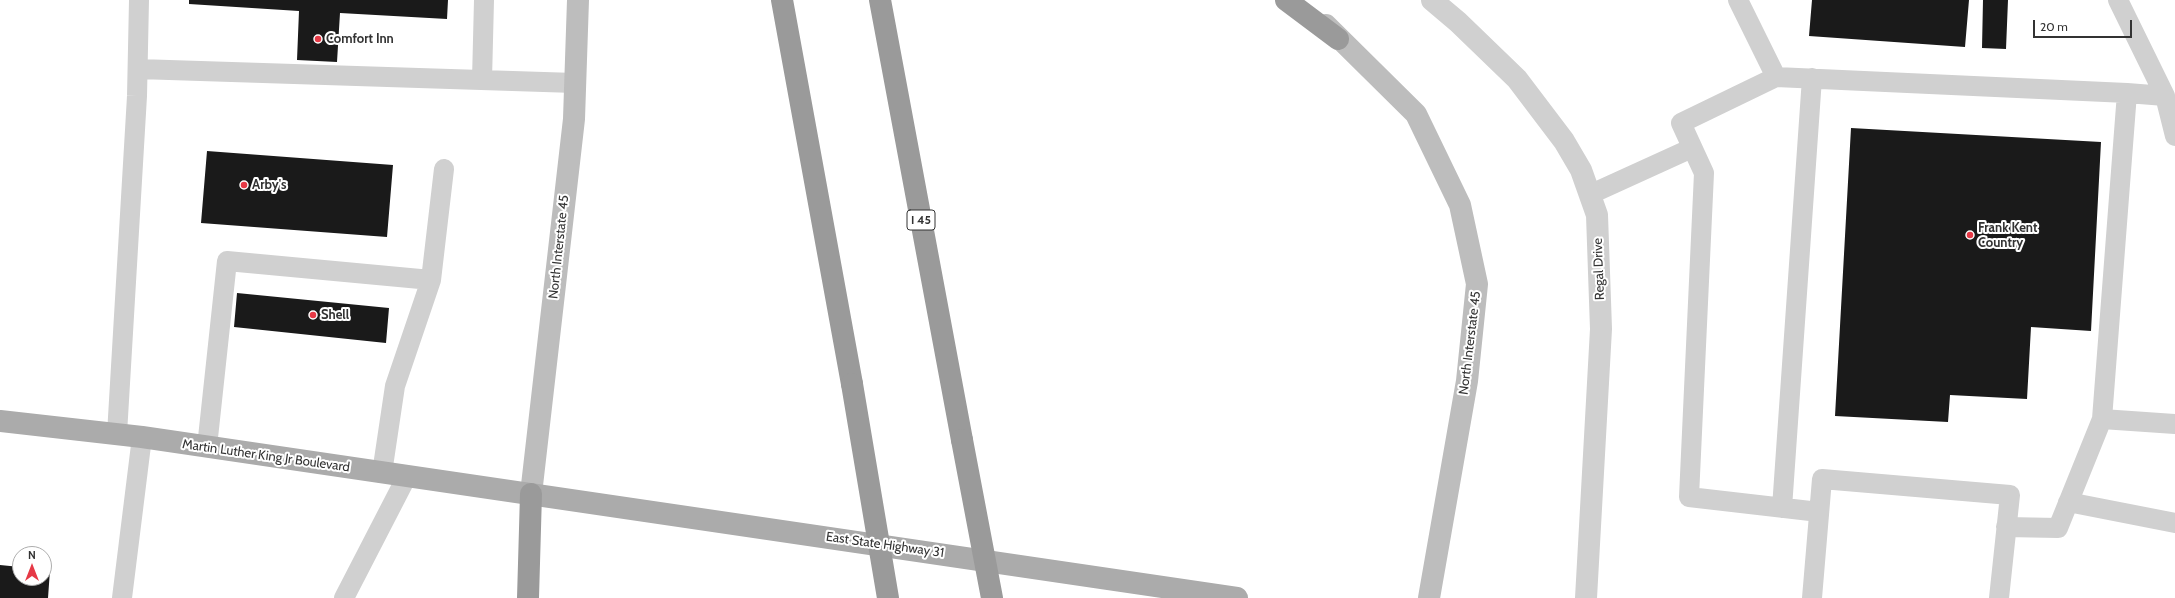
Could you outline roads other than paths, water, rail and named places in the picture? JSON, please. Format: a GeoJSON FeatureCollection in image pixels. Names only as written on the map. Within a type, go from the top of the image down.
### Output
{"type":"FeatureCollection","features":[{"type":"Feature","properties":{"kind":"highway"},"geometry":{"type":"LineString","coordinates":[[782,0],[852,384],[888,598]]}},
{"type":"Feature","properties":{"kind":"highway","name":"I 45"},"geometry":{"type":"LineString","coordinates":[[880,0],[992,598]]}},
{"type":"Feature","properties":{"kind":"highway"},"geometry":{"type":"LineString","coordinates":[[1286,0],[1338,39]]}},
{"type":"Feature","properties":{"kind":"highway"},"geometry":{"type":"LineString","coordinates":[[528,598],[532,494]]}},
{"type":"Feature","properties":{"kind":"main road","name":"North Interstate 45"},"geometry":{"type":"LineString","coordinates":[[532,494],[574,119],[578,0]]}},
{"type":"Feature","properties":{"kind":"main road","name":"North Interstate 45"},"geometry":{"type":"LineString","coordinates":[[1303,0],[1338,39],[1416,114],[1460,205],[1477,284],[1467,381],[1429,598]]}},
{"type":"Feature","properties":{"kind":"main road","name":"Martin Luther King Jr Boulevard"},"geometry":{"type":"LineString","coordinates":[[0,421],[142,437],[532,494]]}},
{"type":"Feature","properties":{"kind":"main road","name":"East State Highway 31"},"geometry":{"type":"LineString","coordinates":[[532,494],[1237,598]]}},
{"type":"Feature","properties":{"kind":"street","name":"Regal Drive"},"geometry":{"type":"LineString","coordinates":[[1432,0],[1458,22],[1517,79],[1564,141],[1581,170],[1597,215],[1601,329],[1586,598]]}},
{"type":"Feature","properties":{"kind":"lane"},"geometry":{"type":"LineString","coordinates":[[117,434],[138,69],[140,0]]}},
{"type":"Feature","properties":{"kind":"lane"},"geometry":{"type":"LineString","coordinates":[[482,80],[484,0]]}},
{"type":"Feature","properties":{"kind":"lane"},"geometry":{"type":"LineString","coordinates":[[1738,0],[1776,77]]}},
{"type":"Feature","properties":{"kind":"lane"},"geometry":{"type":"LineString","coordinates":[[2118,0],[2165,96],[2175,136]]}},
{"type":"Feature","properties":{"kind":"lane"},"geometry":{"type":"LineString","coordinates":[[138,69],[575,83]]}},
{"type":"Feature","properties":{"kind":"lane"},"geometry":{"type":"LineString","coordinates":[[1819,512],[1689,497],[1704,173],[1681,123],[1776,77],[2165,96]]}},
{"type":"Feature","properties":{"kind":"lane"},"geometry":{"type":"LineString","coordinates":[[1782,508],[1812,78]]}},
{"type":"Feature","properties":{"kind":"lane"},"geometry":{"type":"LineString","coordinates":[[2006,527],[2058,528],[2102,419],[2127,93]]}},
{"type":"Feature","properties":{"kind":"lane"},"geometry":{"type":"LineString","coordinates":[[1590,194],[1692,148]]}},
{"type":"Feature","properties":{"kind":"lane"},"geometry":{"type":"LineString","coordinates":[[382,473],[395,386],[431,280],[444,169]]}},
{"type":"Feature","properties":{"kind":"lane"},"geometry":{"type":"LineString","coordinates":[[207,447],[227,261],[431,280]]}},
{"type":"Feature","properties":{"kind":"lane"},"geometry":{"type":"LineString","coordinates":[[2102,419],[2175,424]]}},
{"type":"Feature","properties":{"kind":"lane"},"geometry":{"type":"LineString","coordinates":[[122,598],[142,437]]}},
{"type":"Feature","properties":{"kind":"lane"},"geometry":{"type":"LineString","coordinates":[[344,598],[407,476]]}},
{"type":"Feature","properties":{"kind":"lane"},"geometry":{"type":"LineString","coordinates":[[1812,598],[1822,479],[2010,495],[1999,598]]}},
{"type":"Feature","properties":{"kind":"lane"},"geometry":{"type":"LineString","coordinates":[[2068,502],[2175,522]]}},
{"type":"Feature","properties":{"kind":"place","name":"Comfort Inn"},"geometry":{"type":"Point","coordinates":[318,39]}},
{"type":"Feature","properties":{"kind":"place","name":"Arby's"},"geometry":{"type":"Point","coordinates":[244,185]}},
{"type":"Feature","properties":{"kind":"place","name":"Frank Kent Country"},"geometry":{"type":"Point","coordinates":[1970,235]}},
{"type":"Feature","properties":{"kind":"place","name":"Shell"},"geometry":{"type":"Point","coordinates":[313,315]}}]}
